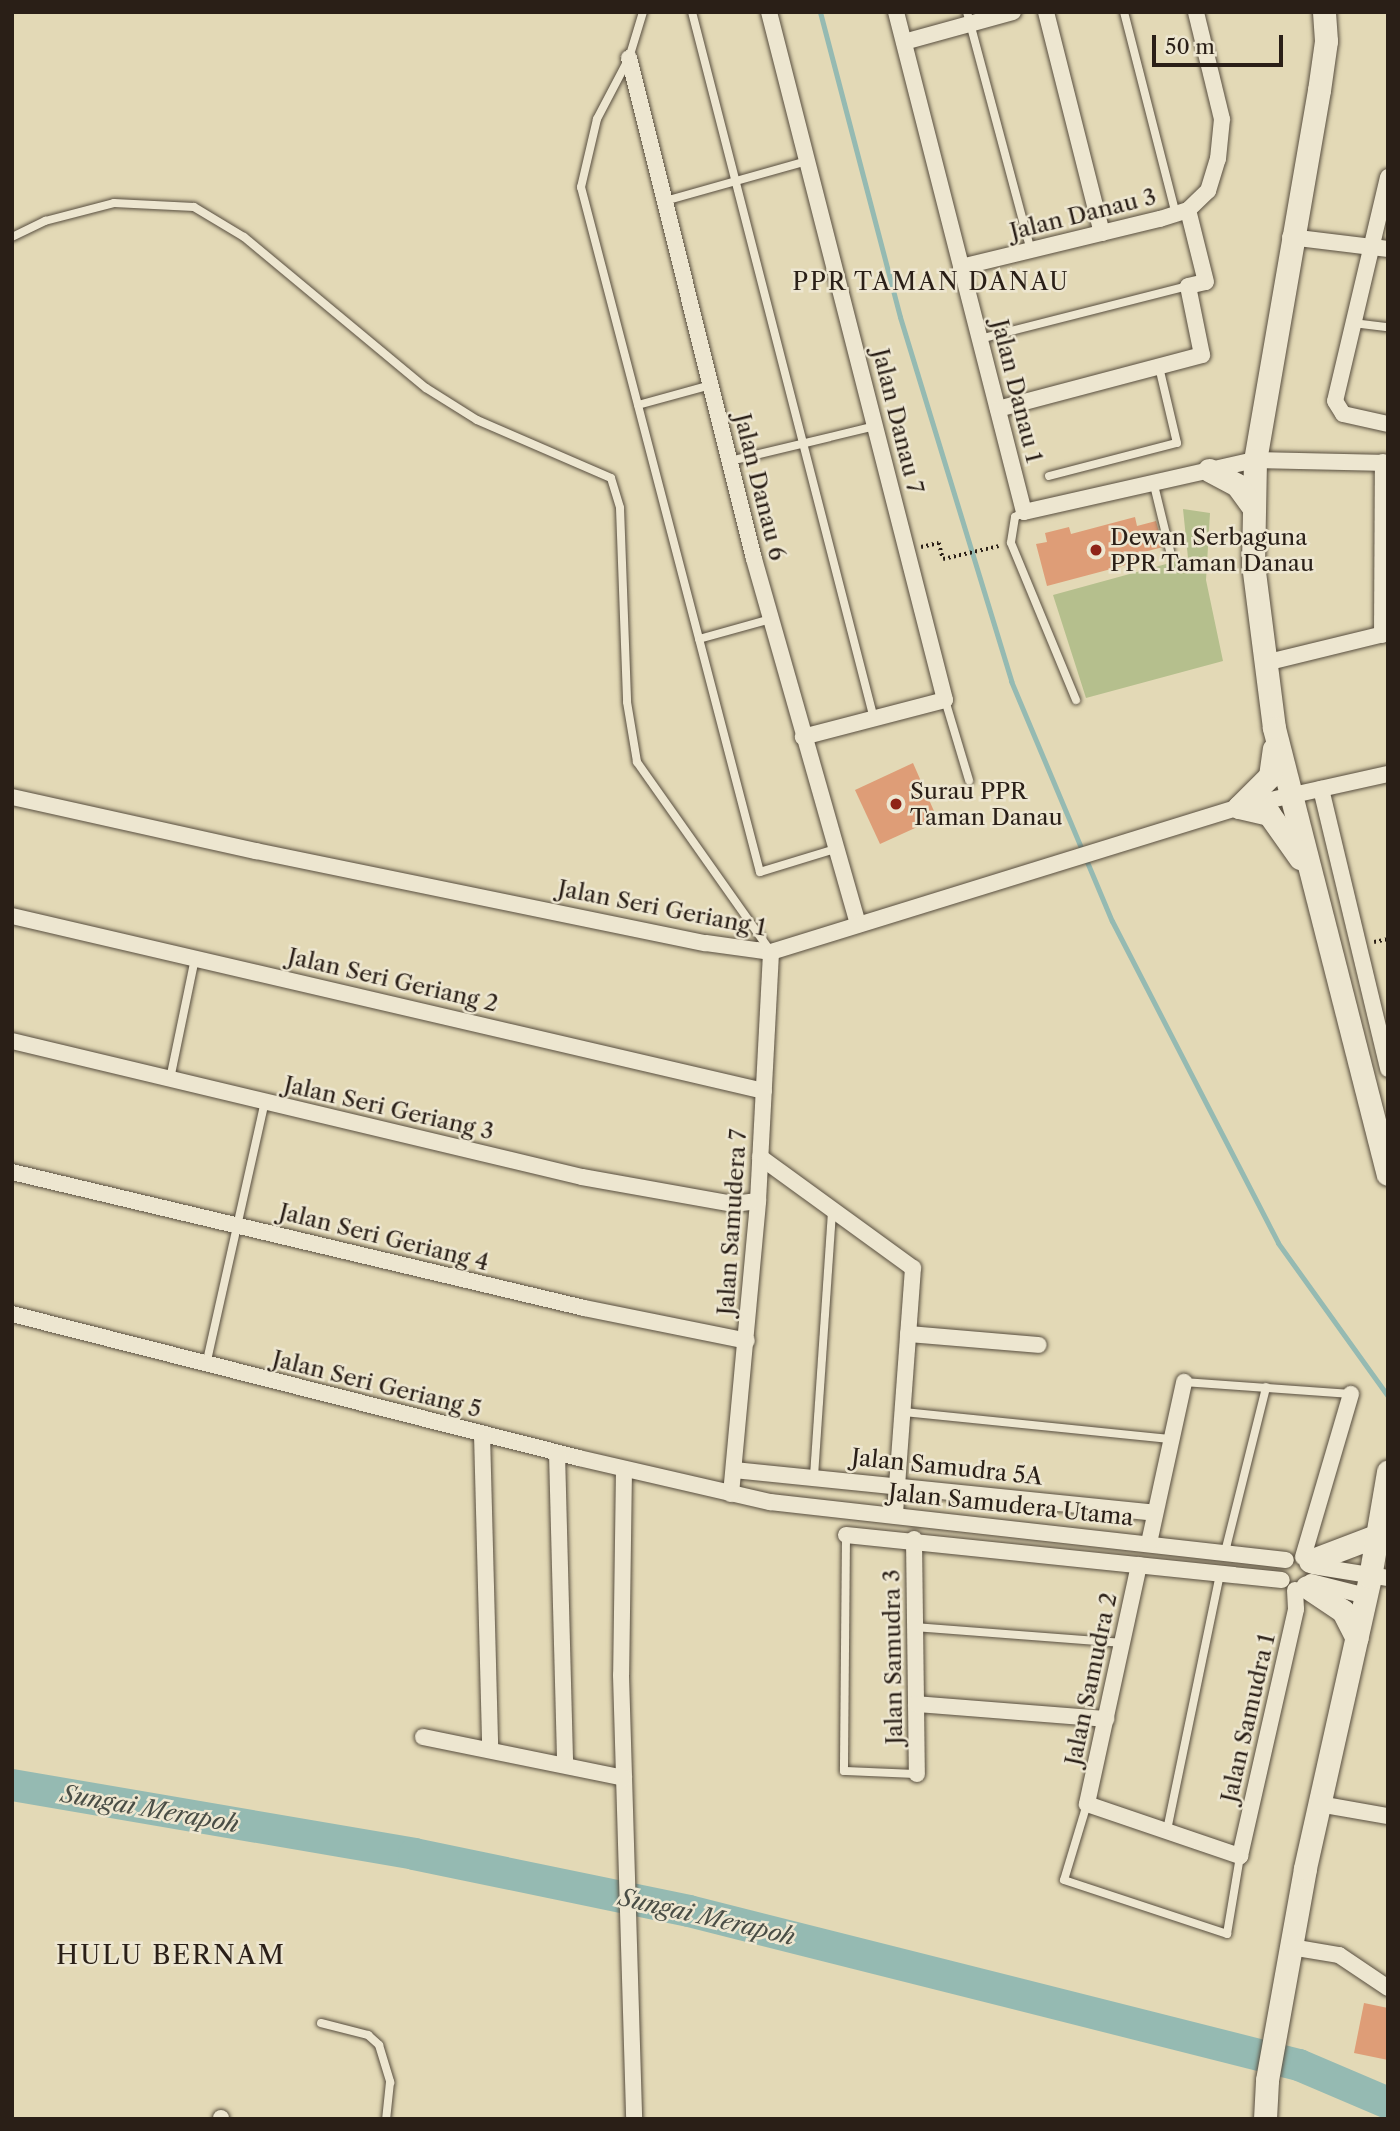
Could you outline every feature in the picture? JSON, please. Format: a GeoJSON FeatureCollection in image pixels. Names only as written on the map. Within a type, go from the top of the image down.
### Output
{"type":"FeatureCollection","features":[{"type":"Feature","properties":{"kind":"street","name":"Jalan Danau 7"},"geometry":{"type":"LineString","coordinates":[[769,12],[945,699]]}},
{"type":"Feature","properties":{"kind":"street","name":"Jalan Danau 1"},"geometry":{"type":"LineString","coordinates":[[896,12],[1024,512]]}},
{"type":"Feature","properties":{"kind":"street"},"geometry":{"type":"LineString","coordinates":[[904,41],[968,18],[1013,12]]}},
{"type":"Feature","properties":{"kind":"street"},"geometry":{"type":"LineString","coordinates":[[1046,12],[1102,233]]}},
{"type":"Feature","properties":{"kind":"street","name":"Jalan Danau 3"},"geometry":{"type":"LineString","coordinates":[[961,267],[1182,212],[1208,191],[1218,159],[1222,119],[1196,12]]}},
{"type":"Feature","properties":{"kind":"street"},"geometry":{"type":"LineString","coordinates":[[1324,12],[1326,41],[1319,90],[1290,237],[1255,460],[1253,564],[1274,728],[1310,873],[1379,1102],[1388,1174]]}},
{"type":"Feature","properties":{"kind":"street","name":"Jalan Danau 6"},"geometry":{"type":"LineString","coordinates":[[629,58],[771,619],[858,925]]}},
{"type":"Feature","properties":{"kind":"street"},"geometry":{"type":"LineString","coordinates":[[1388,177],[1335,401],[1343,414],[1388,424]]}},
{"type":"Feature","properties":{"kind":"street"},"geometry":{"type":"LineString","coordinates":[[998,409],[1202,355],[1188,286],[1206,282],[1182,212]]}},
{"type":"Feature","properties":{"kind":"street"},"geometry":{"type":"LineString","coordinates":[[1290,237],[1388,249]]}},
{"type":"Feature","properties":{"kind":"street"},"geometry":{"type":"LineString","coordinates":[[1024,512],[1255,460],[1385,462],[1385,634],[1265,663]]}},
{"type":"Feature","properties":{"kind":"street"},"geometry":{"type":"LineString","coordinates":[[1209,470],[1237,485],[1253,507]]}},
{"type":"Feature","properties":{"kind":"street"},"geometry":{"type":"LineString","coordinates":[[803,737],[945,699]]}},
{"type":"Feature","properties":{"kind":"street"},"geometry":{"type":"LineString","coordinates":[[1239,807],[1270,776],[1274,728]]}},
{"type":"Feature","properties":{"kind":"street","name":"Jalan Seri Geriang 1"},"geometry":{"type":"LineString","coordinates":[[12,797],[256,852],[771,952],[1239,807],[1388,774]]}},
{"type":"Feature","properties":{"kind":"street"},"geometry":{"type":"LineString","coordinates":[[1321,789],[1388,1069]]}},
{"type":"Feature","properties":{"kind":"street"},"geometry":{"type":"LineString","coordinates":[[1239,807],[1269,814],[1310,873]]}},
{"type":"Feature","properties":{"kind":"street","name":"Jalan Seri Geriang 2"},"geometry":{"type":"LineString","coordinates":[[12,916],[764,1091]]}},
{"type":"Feature","properties":{"kind":"street"},"geometry":{"type":"LineString","coordinates":[[1331,944],[1356,936]]}},
{"type":"Feature","properties":{"kind":"street","name":"Jalan Samudera 7"},"geometry":{"type":"LineString","coordinates":[[731,1494],[758,1201],[771,952]]}},
{"type":"Feature","properties":{"kind":"street","name":"Jalan Seri Geriang 3"},"geometry":{"type":"LineString","coordinates":[[12,1041],[582,1177],[733,1204],[758,1201]]}},
{"type":"Feature","properties":{"kind":"street"},"geometry":{"type":"LineString","coordinates":[[760,1157],[913,1268],[895,1515]]}},
{"type":"Feature","properties":{"kind":"street","name":"Jalan Seri Geriang 4"},"geometry":{"type":"LineString","coordinates":[[12,1172],[584,1308],[747,1341]]}},
{"type":"Feature","properties":{"kind":"street","name":"Jalan Seri Geriang 5"},"geometry":{"type":"LineString","coordinates":[[12,1314],[557,1453],[731,1494]]}},
{"type":"Feature","properties":{"kind":"street"},"geometry":{"type":"LineString","coordinates":[[908,1334],[1039,1345]]}},
{"type":"Feature","properties":{"kind":"street"},"geometry":{"type":"LineString","coordinates":[[1149,1543],[1184,1382]]}},
{"type":"Feature","properties":{"kind":"street"},"geometry":{"type":"LineString","coordinates":[[1303,1574],[1351,1394]]}},
{"type":"Feature","properties":{"kind":"street"},"geometry":{"type":"LineString","coordinates":[[482,1434],[490,1749]]}},
{"type":"Feature","properties":{"kind":"street"},"geometry":{"type":"LineString","coordinates":[[557,1453],[565,1765]]}},
{"type":"Feature","properties":{"kind":"street"},"geometry":{"type":"LineString","coordinates":[[624,1469],[624,1778],[629,1863],[627,1918],[634,2119]]}},
{"type":"Feature","properties":{"kind":"street","name":"Jalan Samudra 5A"},"geometry":{"type":"LineString","coordinates":[[734,1470],[814,1476],[1155,1513]]}},
{"type":"Feature","properties":{"kind":"street"},"geometry":{"type":"LineString","coordinates":[[1265,2119],[1267,2080],[1308,1853],[1357,1638],[1375,1584],[1378,1535],[1388,1472]]}},
{"type":"Feature","properties":{"kind":"street","name":"Jalan Samudera Utama"},"geometry":{"type":"LineString","coordinates":[[731,1494],[1286,1560],[1303,1574]]}},
{"type":"Feature","properties":{"kind":"street","name":"Jalan Samudera Utama"},"geometry":{"type":"LineString","coordinates":[[846,1535],[914,1539],[1220,1574],[1303,1574],[1375,1584]]}},
{"type":"Feature","properties":{"kind":"street"},"geometry":{"type":"LineString","coordinates":[[1303,1574],[1378,1535]]}},
{"type":"Feature","properties":{"kind":"street","name":"Jalan Samudra 3"},"geometry":{"type":"LineString","coordinates":[[914,1539],[917,1773]]}},
{"type":"Feature","properties":{"kind":"street","name":"Jalan Samudra 2"},"geometry":{"type":"LineString","coordinates":[[1087,1804],[1139,1565]]}},
{"type":"Feature","properties":{"kind":"street"},"geometry":{"type":"LineString","coordinates":[[1303,1574],[1343,1611],[1357,1638]]}},
{"type":"Feature","properties":{"kind":"street","name":"Jalan Samudra 1"},"geometry":{"type":"LineString","coordinates":[[1240,1856],[1303,1574]]}},
{"type":"Feature","properties":{"kind":"street"},"geometry":{"type":"LineString","coordinates":[[916,1703],[1106,1719]]}},
{"type":"Feature","properties":{"kind":"street"},"geometry":{"type":"LineString","coordinates":[[423,1737],[624,1778]]}},
{"type":"Feature","properties":{"kind":"street"},"geometry":{"type":"LineString","coordinates":[[1087,1804],[1240,1856]]}},
{"type":"Feature","properties":{"kind":"street"},"geometry":{"type":"LineString","coordinates":[[1319,1804],[1388,1816]]}},
{"type":"Feature","properties":{"kind":"street"},"geometry":{"type":"LineString","coordinates":[[1291,1947],[1339,1955],[1388,1989]]}},
{"type":"Feature","properties":{"kind":"lane"},"geometry":{"type":"LineString","coordinates":[[643,12],[629,58],[597,119],[581,187],[760,872],[835,849]]}},
{"type":"Feature","properties":{"kind":"lane"},"geometry":{"type":"LineString","coordinates":[[692,12],[874,719]]}},
{"type":"Feature","properties":{"kind":"lane"},"geometry":{"type":"LineString","coordinates":[[1124,12],[1182,212]]}},
{"type":"Feature","properties":{"kind":"lane"},"geometry":{"type":"LineString","coordinates":[[968,18],[1031,251]]}},
{"type":"Feature","properties":{"kind":"lane"},"geometry":{"type":"LineString","coordinates":[[665,201],[807,161]]}},
{"type":"Feature","properties":{"kind":"lane"},"geometry":{"type":"LineString","coordinates":[[12,237],[45,221],[114,203],[194,207],[244,237],[426,388],[477,420],[611,478],[620,508],[626,702],[637,762],[771,952]]}},
{"type":"Feature","properties":{"kind":"lane"},"geometry":{"type":"LineString","coordinates":[[980,339],[1188,286]]}},
{"type":"Feature","properties":{"kind":"lane"},"geometry":{"type":"LineString","coordinates":[[1353,323],[1388,327]]}},
{"type":"Feature","properties":{"kind":"lane"},"geometry":{"type":"LineString","coordinates":[[1049,476],[1177,443],[1159,367]]}},
{"type":"Feature","properties":{"kind":"lane"},"geometry":{"type":"LineString","coordinates":[[638,404],[711,385]]}},
{"type":"Feature","properties":{"kind":"lane"},"geometry":{"type":"LineString","coordinates":[[730,461],[876,426]]}},
{"type":"Feature","properties":{"kind":"lane"},"geometry":{"type":"LineString","coordinates":[[1153,481],[1170,551]]}},
{"type":"Feature","properties":{"kind":"lane"},"geometry":{"type":"LineString","coordinates":[[1024,512],[1015,517],[1012,543],[1076,700]]}},
{"type":"Feature","properties":{"kind":"lane"},"geometry":{"type":"LineString","coordinates":[[699,639],[771,619]]}},
{"type":"Feature","properties":{"kind":"lane"},"geometry":{"type":"LineString","coordinates":[[945,699],[969,780]]}},
{"type":"Feature","properties":{"kind":"lane"},"geometry":{"type":"LineString","coordinates":[[170,1079],[195,957]]}},
{"type":"Feature","properties":{"kind":"lane"},"geometry":{"type":"LineString","coordinates":[[206,1365],[265,1101]]}},
{"type":"Feature","properties":{"kind":"lane"},"geometry":{"type":"LineString","coordinates":[[814,1476],[832,1209]]}},
{"type":"Feature","properties":{"kind":"lane"},"geometry":{"type":"LineString","coordinates":[[1184,1382],[1351,1394]]}},
{"type":"Feature","properties":{"kind":"lane"},"geometry":{"type":"LineString","coordinates":[[1225,1552],[1266,1387]]}},
{"type":"Feature","properties":{"kind":"lane"},"geometry":{"type":"LineString","coordinates":[[902,1412],[1171,1439]]}},
{"type":"Feature","properties":{"kind":"lane"},"geometry":{"type":"LineString","coordinates":[[846,1535],[845,1771],[917,1773]]}},
{"type":"Feature","properties":{"kind":"lane"},"geometry":{"type":"LineString","coordinates":[[1167,1830],[1220,1574]]}},
{"type":"Feature","properties":{"kind":"lane"},"geometry":{"type":"LineString","coordinates":[[915,1627],[1122,1643]]}},
{"type":"Feature","properties":{"kind":"lane"},"geometry":{"type":"LineString","coordinates":[[1087,1804],[1064,1880],[1227,1934],[1240,1856]]}},
{"type":"Feature","properties":{"kind":"lane"},"geometry":{"type":"LineString","coordinates":[[321,2023],[368,2035],[379,2045],[390,2082],[386,2119]]}},
{"type":"Feature","properties":{"kind":"path"},"geometry":{"type":"LineString","coordinates":[[939,543],[943,559],[1001,545]]}},
{"type":"Feature","properties":{"kind":"green space"},"geometry":{"type":"Polygon","coordinates":[[[1183,509],[1210,513],[1206,580],[1223,661],[1086,698],[1053,595],[1188,558],[1183,509]]]}},
{"type":"Feature","properties":{"kind":"building","name":"Dewan Serbaguna PPR Taman Danau"},"geometry":{"type":"Polygon","coordinates":[[[1135,517],[1137,526],[1156,521],[1163,547],[1144,552],[1145,560],[1047,586],[1036,544],[1047,542],[1045,533],[1069,527],[1071,534],[1135,517]]]}},
{"type":"Feature","properties":{"kind":"building","name":"Surau PPR Taman Danau"},"geometry":{"type":"Polygon","coordinates":[[[913,763],[937,818],[880,844],[855,790],[913,763]]]}},
{"type":"Feature","properties":{"kind":"building"},"geometry":{"type":"Polygon","coordinates":[[[1364,2003],[1388,2008],[1388,2060],[1354,2053],[1364,2003]]]}},
{"type":"Feature","properties":{"kind":"waterway"},"geometry":{"type":"LineString","coordinates":[[820,12],[900,317],[1011,681],[1112,921],[1278,1243],[1388,1396]]}},
{"type":"Feature","properties":{"kind":"waterway","name":"Sungai Merapoh"},"geometry":{"type":"LineString","coordinates":[[12,1785],[414,1854],[689,1911],[1299,2065],[1388,2103]]}},
{"type":"Feature","properties":{"kind":"place","name":"Dewan Serbaguna PPR Taman Danau"},"geometry":{"type":"Point","coordinates":[1096,550]}},
{"type":"Feature","properties":{"kind":"place","name":"Surau PPR Taman Danau"},"geometry":{"type":"Point","coordinates":[896,804]}},
{"type":"Feature","properties":{"kind":"district","name":"PPR TAMAN DANAU"},"geometry":{"type":"Point","coordinates":[931,282]}},
{"type":"Feature","properties":{"kind":"district","name":"HULU BERNAM"},"geometry":{"type":"Point","coordinates":[171,1956]}}]}
